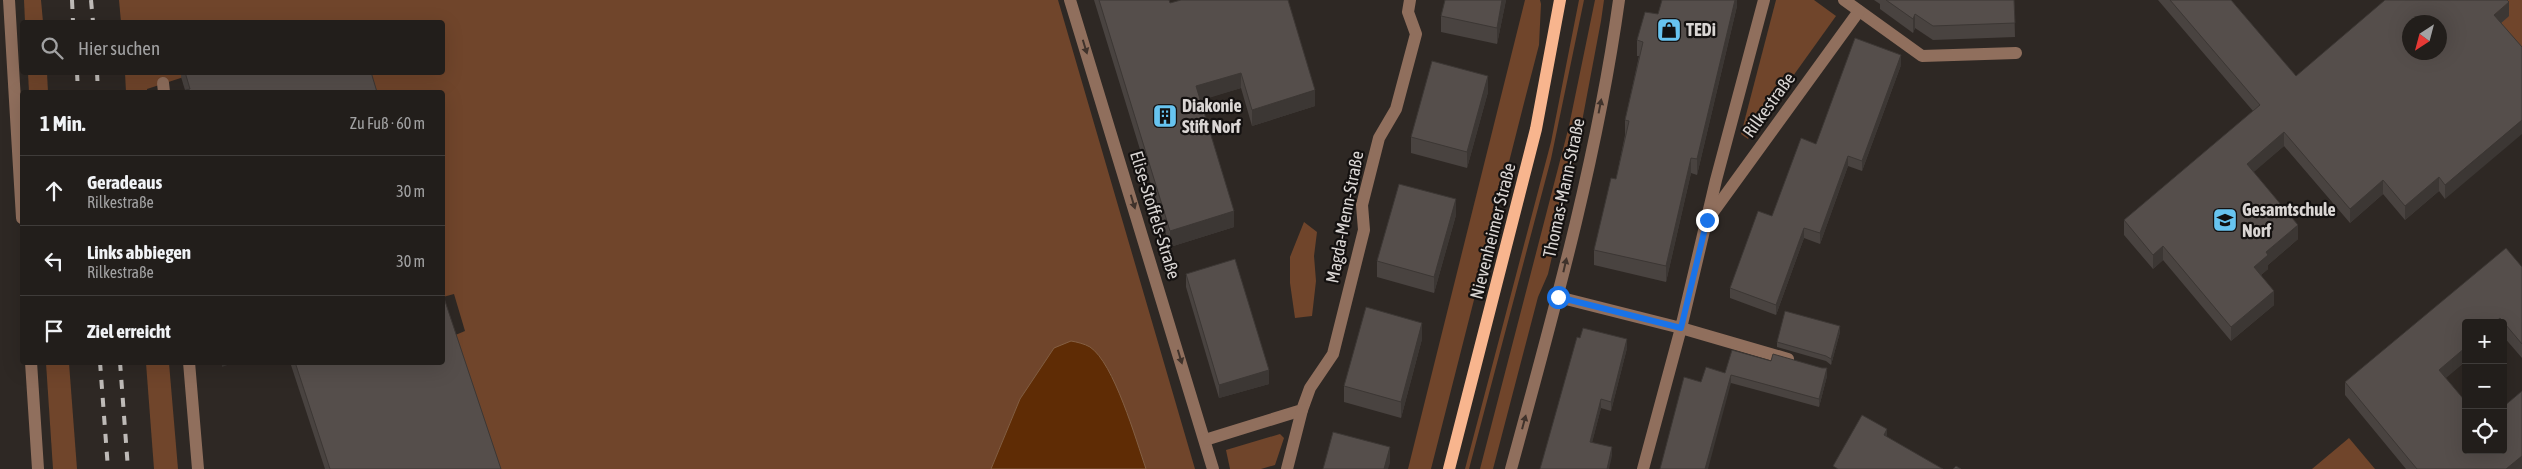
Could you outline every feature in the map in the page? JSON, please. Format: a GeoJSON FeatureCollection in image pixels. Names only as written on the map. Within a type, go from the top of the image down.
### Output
{"type":"FeatureCollection","features":[{"type":"Feature","properties":{"kind":"main road","name":"Nievenheimer Straße"},"geometry":{"type":"LineString","coordinates":[[1449,469],[1536,129],[1560,0]]}},
{"type":"Feature","properties":{"kind":"street"},"geometry":{"type":"LineString","coordinates":[[10,0],[20,182]]}},
{"type":"Feature","properties":{"kind":"street","name":"Elise-Stoffels-Straße"},"geometry":{"type":"LineString","coordinates":[[1070,0],[1205,440]]}},
{"type":"Feature","properties":{"kind":"street","name":"Magda-Menn-Straße"},"geometry":{"type":"LineString","coordinates":[[1287,469],[1302,410],[1310,388],[1333,354],[1364,230],[1362,205],[1379,138],[1396,109],[1416,34],[1408,12],[1410,0]]}},
{"type":"Feature","properties":{"kind":"street","name":"Thomas-Mann-Straße"},"geometry":{"type":"LineString","coordinates":[[1511,469],[1558,297],[1591,151],[1619,0]]}},
{"type":"Feature","properties":{"kind":"street","name":"Rilkestraße"},"geometry":{"type":"LineString","coordinates":[[1643,469],[1691,290],[1707,220],[1764,0]]}},
{"type":"Feature","properties":{"kind":"street"},"geometry":{"type":"LineString","coordinates":[[1844,0],[1922,56],[2016,53]]}},
{"type":"Feature","properties":{"kind":"street","name":"Rilkestraße"},"geometry":{"type":"LineString","coordinates":[[1707,220],[1859,11]]}},
{"type":"Feature","properties":{"kind":"street"},"geometry":{"type":"LineString","coordinates":[[1558,297],[1681,328],[1805,364]]}},
{"type":"Feature","properties":{"kind":"street"},"geometry":{"type":"LineString","coordinates":[[31,365],[38,469]]}},
{"type":"Feature","properties":{"kind":"street"},"geometry":{"type":"LineString","coordinates":[[188,365],[198,469]]}},
{"type":"Feature","properties":{"kind":"street"},"geometry":{"type":"LineString","coordinates":[[1213,469],[1205,440],[1302,410]]}},
{"type":"Feature","properties":{"kind":"shaded area"},"geometry":{"type":"Polygon","coordinates":[[[24,0],[41,0],[43,20],[25,20],[24,0]]]}},
{"type":"Feature","properties":{"kind":"shaded area"},"geometry":{"type":"Polygon","coordinates":[[[119,0],[1058,0],[1195,469],[1146,469],[1127,414],[1110,373],[1054,348],[1020,399],[991,469],[497,469],[453,336],[465,331],[454,294],[445,296],[445,90],[373,90],[368,75],[445,75],[445,20],[121,20],[119,0]]]}},
{"type":"Feature","properties":{"kind":"shaded area"},"geometry":{"type":"Polygon","coordinates":[[[1525,0],[1540,0],[1539,45],[1431,469],[1408,469],[1525,0]]]}},
{"type":"Feature","properties":{"kind":"shaded area"},"geometry":{"type":"Polygon","coordinates":[[[1579,0],[1584,0],[1551,159],[1469,469],[1465,469],[1551,142],[1579,0]]]}},
{"type":"Feature","properties":{"kind":"shaded area"},"geometry":{"type":"Polygon","coordinates":[[[1595,0],[1604,0],[1601,21],[1577,148],[1548,274],[1538,297],[1493,469],[1480,469],[1569,126],[1595,0]]]}},
{"type":"Feature","properties":{"kind":"shaded area"},"geometry":{"type":"Polygon","coordinates":[[[1776,0],[1814,0],[1836,16],[1748,139],[1741,134],[1776,0]]]}},
{"type":"Feature","properties":{"kind":"shaded area"},"geometry":{"type":"Polygon","coordinates":[[[2495,0],[2522,0],[2522,47],[2494,29],[2495,0]]]}},
{"type":"Feature","properties":{"kind":"shaded area"},"geometry":{"type":"Polygon","coordinates":[[[28,75],[47,75],[48,90],[29,90],[28,75]]]}},
{"type":"Feature","properties":{"kind":"shaded area"},"geometry":{"type":"Polygon","coordinates":[[[125,75],[190,75],[147,90],[126,90],[125,75]]]}},
{"type":"Feature","properties":{"kind":"shaded area"},"geometry":{"type":"Polygon","coordinates":[[[1304,222],[1317,232],[1314,256],[1316,281],[1312,316],[1295,318],[1290,283],[1290,257],[1304,222]]]}},
{"type":"Feature","properties":{"kind":"shaded area"},"geometry":{"type":"Polygon","coordinates":[[[1071,341],[1090,347],[1099,356],[1107,369],[1116,385],[1146,469],[991,469],[1020,399],[1054,348],[1071,341]]]}},
{"type":"Feature","properties":{"kind":"shaded area"},"geometry":{"type":"Polygon","coordinates":[[[46,365],[69,365],[77,469],[53,469],[46,365]]]}},
{"type":"Feature","properties":{"kind":"shaded area"},"geometry":{"type":"Polygon","coordinates":[[[146,365],[169,365],[178,469],[154,469],[146,365]]]}},
{"type":"Feature","properties":{"kind":"shaded area"},"geometry":{"type":"Polygon","coordinates":[[[1280,434],[1284,438],[1275,465],[1261,469],[1230,469],[1226,450],[1280,434]]]}},
{"type":"Feature","properties":{"kind":"shaded area"},"geometry":{"type":"Polygon","coordinates":[[[2349,438],[2375,469],[2312,469],[2349,438]]]}},
{"type":"Feature","properties":{"kind":"building","name":"Diakonie Stift Norf"},"geometry":{"type":"Polygon","coordinates":[[[1099,0],[1169,0],[1170,3],[1181,0],[1288,0],[1315,90],[1252,110],[1241,73],[1196,86],[1234,211],[1170,231],[1099,0]]]}},
{"type":"Feature","properties":{"kind":"building"},"geometry":{"type":"Polygon","coordinates":[[[1445,0],[1502,0],[1497,28],[1441,16],[1445,0]]]}},
{"type":"Feature","properties":{"kind":"building"},"geometry":{"type":"Polygon","coordinates":[[[1662,0],[1735,0],[1697,159],[1691,158],[1666,266],[1594,250],[1611,178],[1616,179],[1629,121],[1625,120],[1643,42],[1637,40],[1645,12],[1658,14],[1662,0]]]}},
{"type":"Feature","properties":{"kind":"building"},"geometry":{"type":"Polygon","coordinates":[[[1886,0],[2014,0],[2015,23],[1933,26],[1915,14],[1913,19],[1886,0]]]}},
{"type":"Feature","properties":{"kind":"building"},"geometry":{"type":"Polygon","coordinates":[[[2170,0],[2231,0],[2296,76],[2385,0],[2507,0],[2509,2],[2494,15],[2522,47],[2522,120],[2445,185],[2439,177],[2405,206],[2383,180],[2350,209],[2284,132],[2247,164],[2298,225],[2266,252],[2268,255],[2254,267],[2274,291],[2231,327],[2163,246],[2153,255],[2124,220],[2260,105],[2170,0]]]}},
{"type":"Feature","properties":{"kind":"building"},"geometry":{"type":"Polygon","coordinates":[[[1855,38],[1901,55],[1862,161],[1848,156],[1820,233],[1804,228],[1776,305],[1730,288],[1758,211],[1772,216],[1801,138],[1816,144],[1855,38]]]}},
{"type":"Feature","properties":{"kind":"building"},"geometry":{"type":"Polygon","coordinates":[[[1432,61],[1488,76],[1467,152],[1411,137],[1432,61]]]}},
{"type":"Feature","properties":{"kind":"building"},"geometry":{"type":"Polygon","coordinates":[[[186,75],[372,75],[376,90],[186,90],[190,89],[186,75]]]}},
{"type":"Feature","properties":{"kind":"building"},"geometry":{"type":"Polygon","coordinates":[[[1399,184],[1456,199],[1434,277],[1377,261],[1399,184]]]}},
{"type":"Feature","properties":{"kind":"building"},"geometry":{"type":"Polygon","coordinates":[[[2506,248],[2522,267],[2522,344],[2507,326],[2507,319],[2462,319],[2462,350],[2439,370],[2462,397],[2462,454],[2507,454],[2507,404],[2522,391],[2522,456],[2506,469],[2417,469],[2345,382],[2506,248]]]}},
{"type":"Feature","properties":{"kind":"building"},"geometry":{"type":"Polygon","coordinates":[[[1235,259],[1269,370],[1219,385],[1186,274],[1235,259]]]}},
{"type":"Feature","properties":{"kind":"building"},"geometry":{"type":"Polygon","coordinates":[[[445,301],[501,469],[330,469],[296,365],[445,365],[445,301]]]}},
{"type":"Feature","properties":{"kind":"building"},"geometry":{"type":"Polygon","coordinates":[[[1366,307],[1422,323],[1401,402],[1344,386],[1366,307]]]}},
{"type":"Feature","properties":{"kind":"building"},"geometry":{"type":"Polygon","coordinates":[[[1785,311],[1840,326],[1831,359],[1777,342],[1785,311]]]}},
{"type":"Feature","properties":{"kind":"building"},"geometry":{"type":"Polygon","coordinates":[[[1583,328],[1627,339],[1611,402],[1601,399],[1590,442],[1612,447],[1607,469],[1540,469],[1577,337],[1580,338],[1583,328]]]}},
{"type":"Feature","properties":{"kind":"building"},"geometry":{"type":"Polygon","coordinates":[[[1732,350],[1771,361],[1773,354],[1827,368],[1819,399],[1731,375],[1705,469],[1660,469],[1684,377],[1701,382],[1706,367],[1725,373],[1732,350]]]}},
{"type":"Feature","properties":{"kind":"building"},"geometry":{"type":"Polygon","coordinates":[[[1862,415],[1887,429],[1884,435],[1943,469],[1838,469],[1833,466],[1862,415]]]}},
{"type":"Feature","properties":{"kind":"building"},"geometry":{"type":"Polygon","coordinates":[[[1333,432],[1390,447],[1384,469],[1323,469],[1333,432]]]}},
{"type":"Feature","properties":{"kind":"railway"},"geometry":{"type":"LineString","coordinates":[[72,0],[73,20]]}},
{"type":"Feature","properties":{"kind":"railway"},"geometry":{"type":"LineString","coordinates":[[91,0],[93,20]]}},
{"type":"Feature","properties":{"kind":"railway"},"geometry":{"type":"LineString","coordinates":[[77,75],[78,90]]}},
{"type":"Feature","properties":{"kind":"railway"},"geometry":{"type":"LineString","coordinates":[[97,75],[98,90]]}},
{"type":"Feature","properties":{"kind":"railway"},"geometry":{"type":"LineString","coordinates":[[100,365],[108,469]]}},
{"type":"Feature","properties":{"kind":"railway"},"geometry":{"type":"LineString","coordinates":[[120,365],[128,469]]}},
{"type":"Feature","properties":{"kind":"place","name":"TEDi"},"geometry":{"type":"Point","coordinates":[1669,30]}},
{"type":"Feature","properties":{"kind":"place","name":"Diakonie Stift Norf"},"geometry":{"type":"Point","coordinates":[1165,116]}},
{"type":"Feature","properties":{"kind":"place","name":"Gesamtschule Norf"},"geometry":{"type":"Point","coordinates":[2225,220]}},
{"type":"Feature","properties":{"kind":"route"},"geometry":{"type":"LineString","coordinates":[[1558,297],[1681,328],[1707,220]]}}]}
